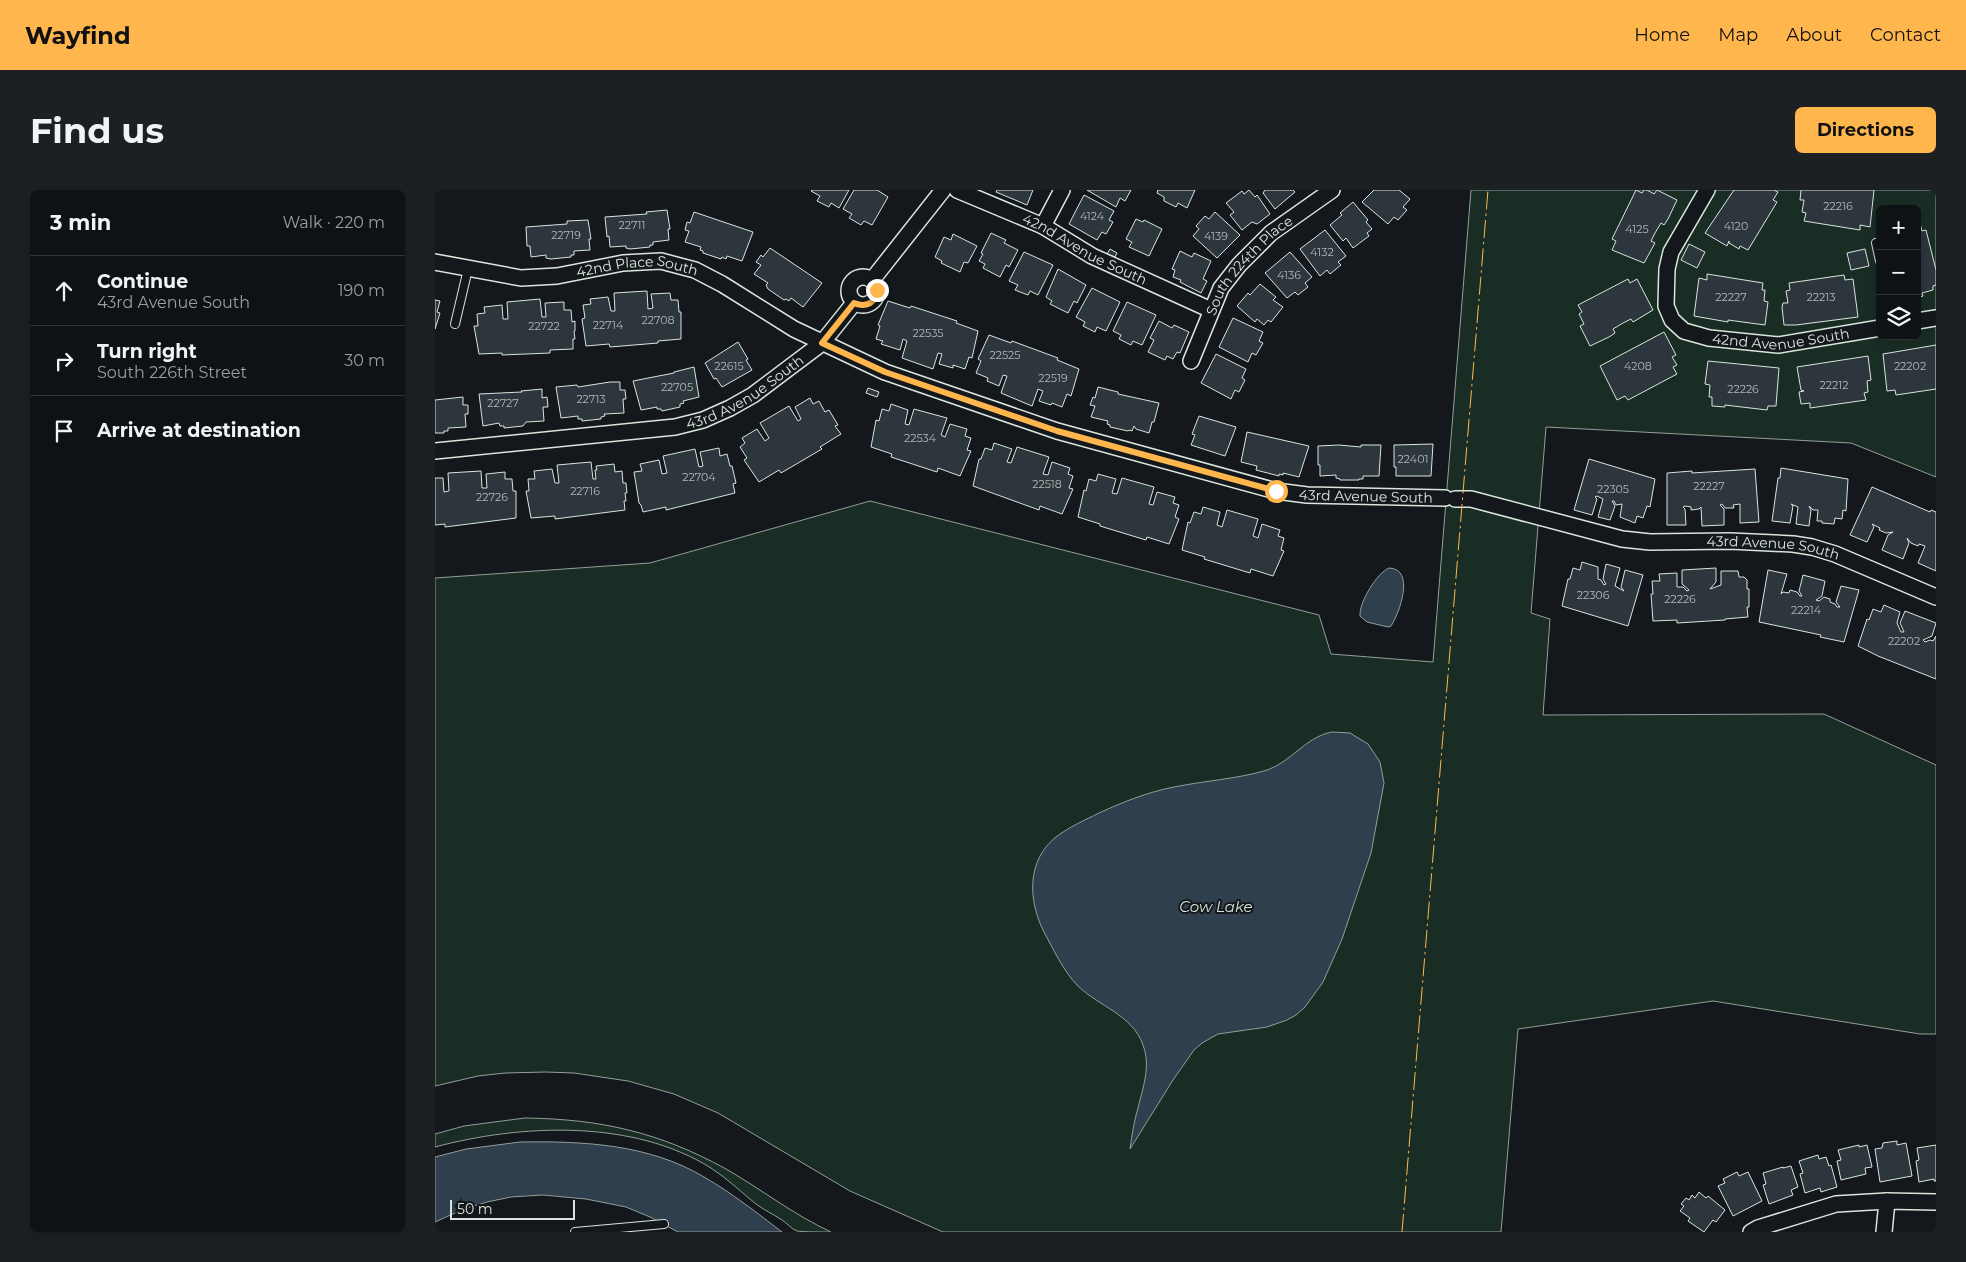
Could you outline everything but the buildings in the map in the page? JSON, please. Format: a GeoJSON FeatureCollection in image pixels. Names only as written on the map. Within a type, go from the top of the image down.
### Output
{"type":"FeatureCollection","features":[{"type":"Feature","properties":{"kind":"street"},"geometry":{"type":"LineString","coordinates":[[822,343],[854,303],[865,306],[874,300],[877,290],[872,280],[943,190]]}},
{"type":"Feature","properties":{"kind":"street","name":"42nd Avenue South"},"geometry":{"type":"LineString","coordinates":[[957,190],[1043,226],[1092,256],[1211,310]]}},
{"type":"Feature","properties":{"kind":"street"},"geometry":{"type":"LineString","coordinates":[[1043,226],[1062,190]]}},
{"type":"Feature","properties":{"kind":"street","name":"South 224th Place"},"geometry":{"type":"LineString","coordinates":[[1191,361],[1221,288],[1239,265],[1271,233],[1332,190]]}},
{"type":"Feature","properties":{"kind":"street","name":"42nd Avenue South"},"geometry":{"type":"LineString","coordinates":[[1707,190],[1671,252],[1667,269],[1666,306],[1671,320],[1683,331],[1709,338],[1778,345],[1876,329]]}},
{"type":"Feature","properties":{"kind":"street","name":"42nd Place South"},"geometry":{"type":"LineString","coordinates":[[435,262],[521,278],[557,276],[623,263],[661,261],[695,270],[722,284],[793,329],[822,343]]}},
{"type":"Feature","properties":{"kind":"street"},"geometry":{"type":"LineString","coordinates":[[1921,321],[1936,318]]}},
{"type":"Feature","properties":{"kind":"street","name":"43rd Avenue South"},"geometry":{"type":"LineString","coordinates":[[435,451],[675,427],[693,422],[729,408],[753,395],[822,343],[885,372],[1057,431],[1276,491],[1307,495],[1471,499],[1622,539],[1650,542],[1729,541],[1793,544],[1812,547],[1835,554],[1936,598]]}},
{"type":"Feature","properties":{"kind":"street"},"geometry":{"type":"LineString","coordinates":[[1884,1232],[1887,1202]]}},
{"type":"Feature","properties":{"kind":"street"},"geometry":{"type":"LineString","coordinates":[[1751,1232],[1758,1228],[1836,1204],[1936,1202]]}},
{"type":"Feature","properties":{"kind":"lane"},"geometry":{"type":"LineString","coordinates":[[455,324],[468,268]]}},
{"type":"Feature","properties":{"kind":"lane"},"geometry":{"type":"LineString","coordinates":[[575,1232],[664,1224]]}},
{"type":"Feature","properties":{"kind":"green space"},"geometry":{"type":"Polygon","coordinates":[[[1471,190],[1936,190],[1936,477],[1851,443],[1546,427],[1531,613],[1550,619],[1543,715],[1824,714],[1936,765],[1936,1034],[1920,1034],[1713,1001],[1518,1029],[1501,1232],[943,1232],[850,1191],[718,1113],[674,1094],[628,1081],[574,1073],[546,1072],[478,1076],[435,1086],[435,578],[650,563],[870,501],[1319,615],[1331,654],[1433,662],[1471,190]]]}},
{"type":"Feature","properties":{"kind":"green space"},"geometry":{"type":"Polygon","coordinates":[[[525,1118],[579,1121],[628,1130],[653,1137],[701,1156],[726,1169],[804,1218],[831,1232],[797,1231],[756,1204],[711,1168],[680,1152],[647,1141],[612,1134],[540,1131],[468,1139],[435,1147],[435,1134],[464,1126],[525,1118]]]}},
{"type":"Feature","properties":{"kind":"water"},"geometry":{"type":"Polygon","coordinates":[[[1389,568],[1397,570],[1402,576],[1404,584],[1398,612],[1391,626],[1388,627],[1367,622],[1360,616],[1360,610],[1374,582],[1389,568]]]}},
{"type":"Feature","properties":{"kind":"water","name":"Cow Lake"},"geometry":{"type":"Polygon","coordinates":[[[1332,732],[1350,733],[1368,744],[1380,762],[1384,783],[1371,853],[1342,939],[1323,982],[1305,1007],[1287,1020],[1267,1027],[1218,1034],[1202,1043],[1194,1050],[1173,1080],[1130,1149],[1146,1069],[1143,1045],[1138,1034],[1123,1018],[1077,985],[1054,952],[1038,918],[1033,893],[1035,868],[1040,857],[1047,846],[1061,833],[1117,805],[1164,789],[1264,771],[1282,762],[1314,739],[1332,732]]]}},
{"type":"Feature","properties":{"kind":"water"},"geometry":{"type":"Polygon","coordinates":[[[520,1142],[591,1144],[638,1151],[661,1157],[683,1166],[714,1183],[782,1232],[678,1232],[626,1207],[586,1199],[543,1195],[511,1197],[487,1202],[464,1209],[435,1222],[435,1157],[466,1149],[520,1142]]]}},
{"type":"Feature","properties":{"kind":"power"},"geometry":{"type":"LineString","coordinates":[[1402,1232],[1488,190]]}},
{"type":"Feature","properties":{"kind":"route"},"geometry":{"type":"LineString","coordinates":[[877,290],[877,295],[870,304],[865,306],[854,303],[822,343],[885,372],[1057,431],[1276,491]]}}]}
